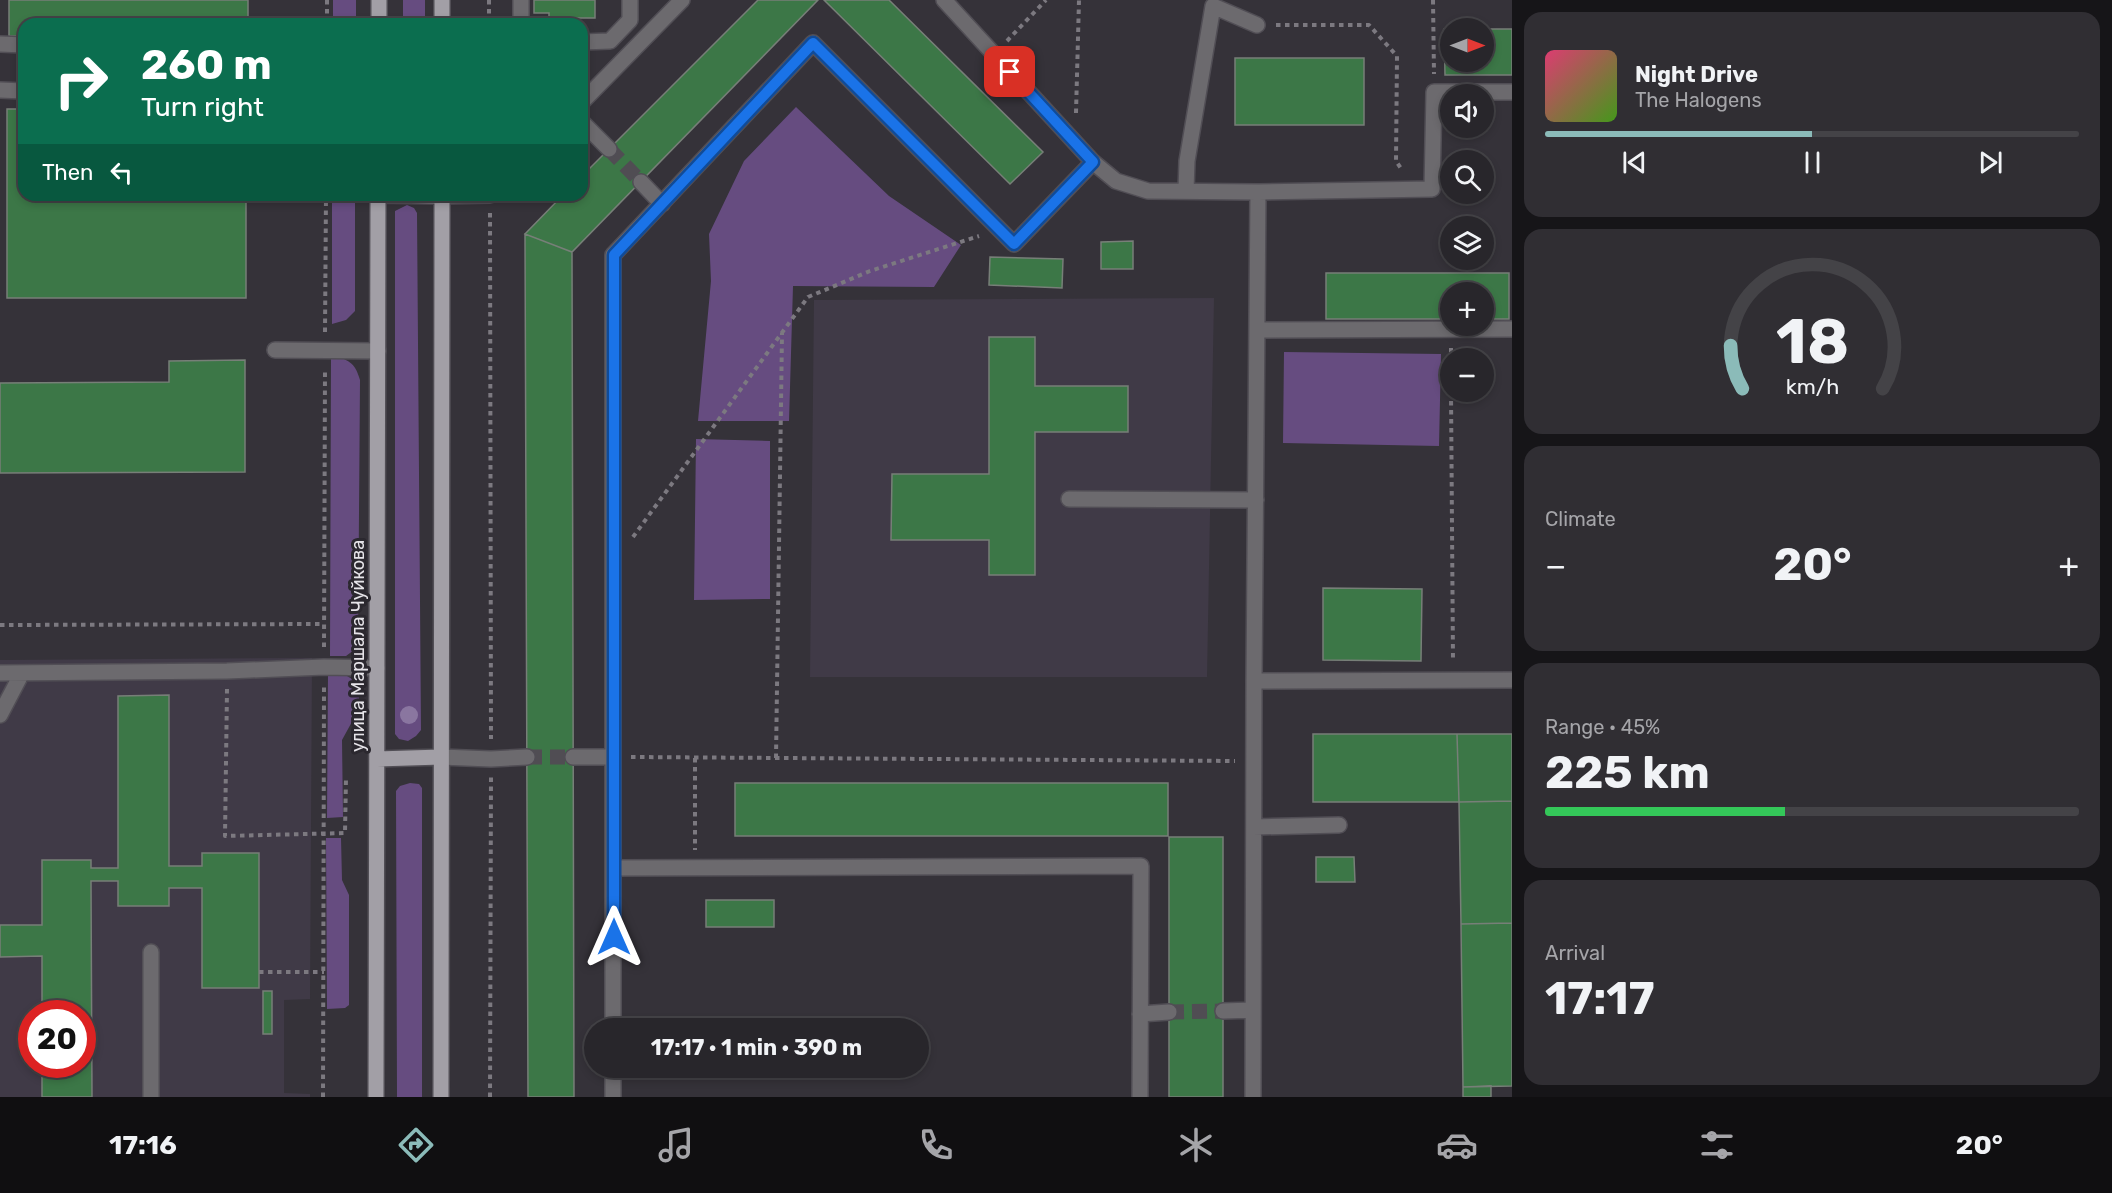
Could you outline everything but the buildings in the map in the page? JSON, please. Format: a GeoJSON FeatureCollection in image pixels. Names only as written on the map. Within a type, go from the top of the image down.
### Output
{"type":"FeatureCollection","features":[{"type":"Feature","properties":{"kind":"main road"},"geometry":{"type":"LineString","coordinates":[[379,0],[379,18]]}},
{"type":"Feature","properties":{"kind":"main road"},"geometry":{"type":"LineString","coordinates":[[442,0],[442,18]]}},
{"type":"Feature","properties":{"kind":"main road","name":"улица Маршала Чуйкова"},"geometry":{"type":"LineString","coordinates":[[376,1097],[378,201]]}},
{"type":"Feature","properties":{"kind":"main road"},"geometry":{"type":"LineString","coordinates":[[441,1097],[442,201]]}},
{"type":"Feature","properties":{"kind":"main road"},"geometry":{"type":"LineString","coordinates":[[377,759],[441,757]]}},
{"type":"Feature","properties":{"kind":"lane"},"geometry":{"type":"LineString","coordinates":[[521,0],[521,18]]}},
{"type":"Feature","properties":{"kind":"lane"},"geometry":{"type":"LineString","coordinates":[[588,42],[610,40],[630,20],[630,0]]}},
{"type":"Feature","properties":{"kind":"lane"},"geometry":{"type":"LineString","coordinates":[[588,96],[682,0]]}},
{"type":"Feature","properties":{"kind":"lane"},"geometry":{"type":"LineString","coordinates":[[944,0],[1093,162],[1116,181],[1148,191],[1437,189],[1434,92],[1512,92]]}},
{"type":"Feature","properties":{"kind":"lane"},"geometry":{"type":"LineString","coordinates":[[1186,190],[1187,161],[1213,6],[1257,25]]}},
{"type":"Feature","properties":{"kind":"lane"},"geometry":{"type":"LineString","coordinates":[[614,1018],[614,255],[813,43],[1014,244],[1093,162]]}},
{"type":"Feature","properties":{"kind":"lane"},"geometry":{"type":"LineString","coordinates":[[0,44],[18,45]]}},
{"type":"Feature","properties":{"kind":"lane"},"geometry":{"type":"LineString","coordinates":[[0,90],[18,91]]}},
{"type":"Feature","properties":{"kind":"lane"},"geometry":{"type":"LineString","coordinates":[[588,128],[609,149]]}},
{"type":"Feature","properties":{"kind":"lane"},"geometry":{"type":"LineString","coordinates":[[641,182],[662,204]]}},
{"type":"Feature","properties":{"kind":"lane"},"geometry":{"type":"LineString","coordinates":[[1253,1097],[1258,192]]}},
{"type":"Feature","properties":{"kind":"lane"},"geometry":{"type":"LineString","coordinates":[[1257,330],[1512,329]]}},
{"type":"Feature","properties":{"kind":"lane"},"geometry":{"type":"LineString","coordinates":[[275,350],[378,351]]}},
{"type":"Feature","properties":{"kind":"lane"},"geometry":{"type":"LineString","coordinates":[[1069,499],[1256,500]]}},
{"type":"Feature","properties":{"kind":"lane"},"geometry":{"type":"LineString","coordinates":[[0,673],[377,668]]}},
{"type":"Feature","properties":{"kind":"lane"},"geometry":{"type":"LineString","coordinates":[[0,715],[22,673]]}},
{"type":"Feature","properties":{"kind":"lane"},"geometry":{"type":"LineString","coordinates":[[1254,681],[1512,680]]}},
{"type":"Feature","properties":{"kind":"lane"},"geometry":{"type":"LineString","coordinates":[[441,757],[491,759],[527,757]]}},
{"type":"Feature","properties":{"kind":"lane"},"geometry":{"type":"LineString","coordinates":[[573,757],[614,757]]}},
{"type":"Feature","properties":{"kind":"lane"},"geometry":{"type":"LineString","coordinates":[[1254,827],[1339,825]]}},
{"type":"Feature","properties":{"kind":"lane"},"geometry":{"type":"LineString","coordinates":[[614,868],[1141,866],[1140,1097]]}},
{"type":"Feature","properties":{"kind":"lane"},"geometry":{"type":"LineString","coordinates":[[151,952],[151,1097]]}},
{"type":"Feature","properties":{"kind":"lane"},"geometry":{"type":"LineString","coordinates":[[1223,1011],[1253,1010]]}},
{"type":"Feature","properties":{"kind":"lane"},"geometry":{"type":"LineString","coordinates":[[1140,1014],[1169,1012]]}},
{"type":"Feature","properties":{"kind":"lane"},"geometry":{"type":"LineString","coordinates":[[614,1078],[614,1097]]}},
{"type":"Feature","properties":{"kind":"path"},"geometry":{"type":"LineString","coordinates":[[327,0],[327,18]]}},
{"type":"Feature","properties":{"kind":"path"},"geometry":{"type":"LineString","coordinates":[[489,0],[489,18]]}},
{"type":"Feature","properties":{"kind":"path"},"geometry":{"type":"LineString","coordinates":[[994,55],[1046,0]]}},
{"type":"Feature","properties":{"kind":"path"},"geometry":{"type":"LineString","coordinates":[[1075,143],[1079,0]]}},
{"type":"Feature","properties":{"kind":"path"},"geometry":{"type":"LineString","coordinates":[[1434,0],[1434,92]]}},
{"type":"Feature","properties":{"kind":"path"},"geometry":{"type":"LineString","coordinates":[[1257,25],[1369,25],[1396,56],[1396,161],[1416,189]]}},
{"type":"Feature","properties":{"kind":"path"},"geometry":{"type":"LineString","coordinates":[[490,201],[490,1097]]}},
{"type":"Feature","properties":{"kind":"path"},"geometry":{"type":"LineString","coordinates":[[614,564],[808,297],[870,271],[999,229]]}},
{"type":"Feature","properties":{"kind":"path"},"geometry":{"type":"LineString","coordinates":[[776,758],[782,333]]}},
{"type":"Feature","properties":{"kind":"path"},"geometry":{"type":"LineString","coordinates":[[1451,402],[1453,680]]}},
{"type":"Feature","properties":{"kind":"path"},"geometry":{"type":"LineString","coordinates":[[0,625],[324,624]]}},
{"type":"Feature","properties":{"kind":"path"},"geometry":{"type":"LineString","coordinates":[[227,671],[225,836],[345,833],[346,778]]}},
{"type":"Feature","properties":{"kind":"path"},"geometry":{"type":"LineString","coordinates":[[614,757],[1254,761]]}},
{"type":"Feature","properties":{"kind":"path"},"geometry":{"type":"LineString","coordinates":[[695,758],[695,868]]}},
{"type":"Feature","properties":{"kind":"path"},"geometry":{"type":"LineString","coordinates":[[259,972],[324,972]]}},
{"type":"Feature","properties":{"kind":"shaded area"},"geometry":{"type":"Polygon","coordinates":[[[333,0],[356,0],[356,18],[333,18],[333,0]]]}},
{"type":"Feature","properties":{"kind":"shaded area"},"geometry":{"type":"Polygon","coordinates":[[[403,0],[425,0],[425,18],[403,18],[403,0]]]}},
{"type":"Feature","properties":{"kind":"shaded area"},"geometry":{"type":"Polygon","coordinates":[[[796,107],[889,196],[961,245],[934,287],[793,286],[789,421],[698,421],[711,281],[709,234],[744,161],[796,107]]]}},
{"type":"Feature","properties":{"kind":"shaded area"},"geometry":{"type":"Polygon","coordinates":[[[332,201],[355,201],[355,311],[346,320],[332,324],[332,201]]]}},
{"type":"Feature","properties":{"kind":"shaded area"},"geometry":{"type":"Polygon","coordinates":[[[407,205],[414,208],[417,213],[421,730],[408,741],[399,739],[395,734],[395,211],[407,205]]]}},
{"type":"Feature","properties":{"kind":"shaded area"},"geometry":{"type":"Polygon","coordinates":[[[1214,298],[1207,677],[810,677],[814,300],[1214,298]]]}},
{"type":"Feature","properties":{"kind":"shaded area"},"geometry":{"type":"Polygon","coordinates":[[[1284,352],[1440,354],[1439,446],[1283,443],[1284,352]]]}},
{"type":"Feature","properties":{"kind":"shaded area"},"geometry":{"type":"Polygon","coordinates":[[[331,356],[350,362],[356,369],[360,380],[358,647],[346,656],[330,656],[331,356]]]}},
{"type":"Feature","properties":{"kind":"shaded area"},"geometry":{"type":"Polygon","coordinates":[[[696,439],[770,441],[770,599],[694,600],[696,439]]]}},
{"type":"Feature","properties":{"kind":"shaded area"},"geometry":{"type":"Polygon","coordinates":[[[312,658],[310,999],[284,1000],[284,1093],[310,1094],[310,1097],[0,1097],[0,660],[312,658]]]}},
{"type":"Feature","properties":{"kind":"shaded area"},"geometry":{"type":"Polygon","coordinates":[[[328,675],[347,676],[357,682],[359,709],[342,740],[343,817],[327,818],[328,675]]]}},
{"type":"Feature","properties":{"kind":"shaded area"},"geometry":{"type":"Polygon","coordinates":[[[410,783],[419,784],[422,788],[422,1097],[397,1097],[396,791],[400,786],[410,783]]]}},
{"type":"Feature","properties":{"kind":"shaded area"},"geometry":{"type":"Polygon","coordinates":[[[326,838],[341,838],[342,880],[349,895],[349,1005],[345,1008],[327,1009],[326,838]]]}},
{"type":"Feature","properties":{"kind":"tunnel"},"geometry":{"type":"LineString","coordinates":[[609,149],[641,182]]}},
{"type":"Feature","properties":{"kind":"tunnel"},"geometry":{"type":"LineString","coordinates":[[527,757],[573,757]]}},
{"type":"Feature","properties":{"kind":"tunnel"},"geometry":{"type":"LineString","coordinates":[[1169,1012],[1223,1011]]}},
{"type":"Feature","properties":{"kind":"route"},"geometry":{"type":"LineString","coordinates":[[614,937],[614,255],[813,43],[1014,244],[1093,162],[1010,72]]}}]}
